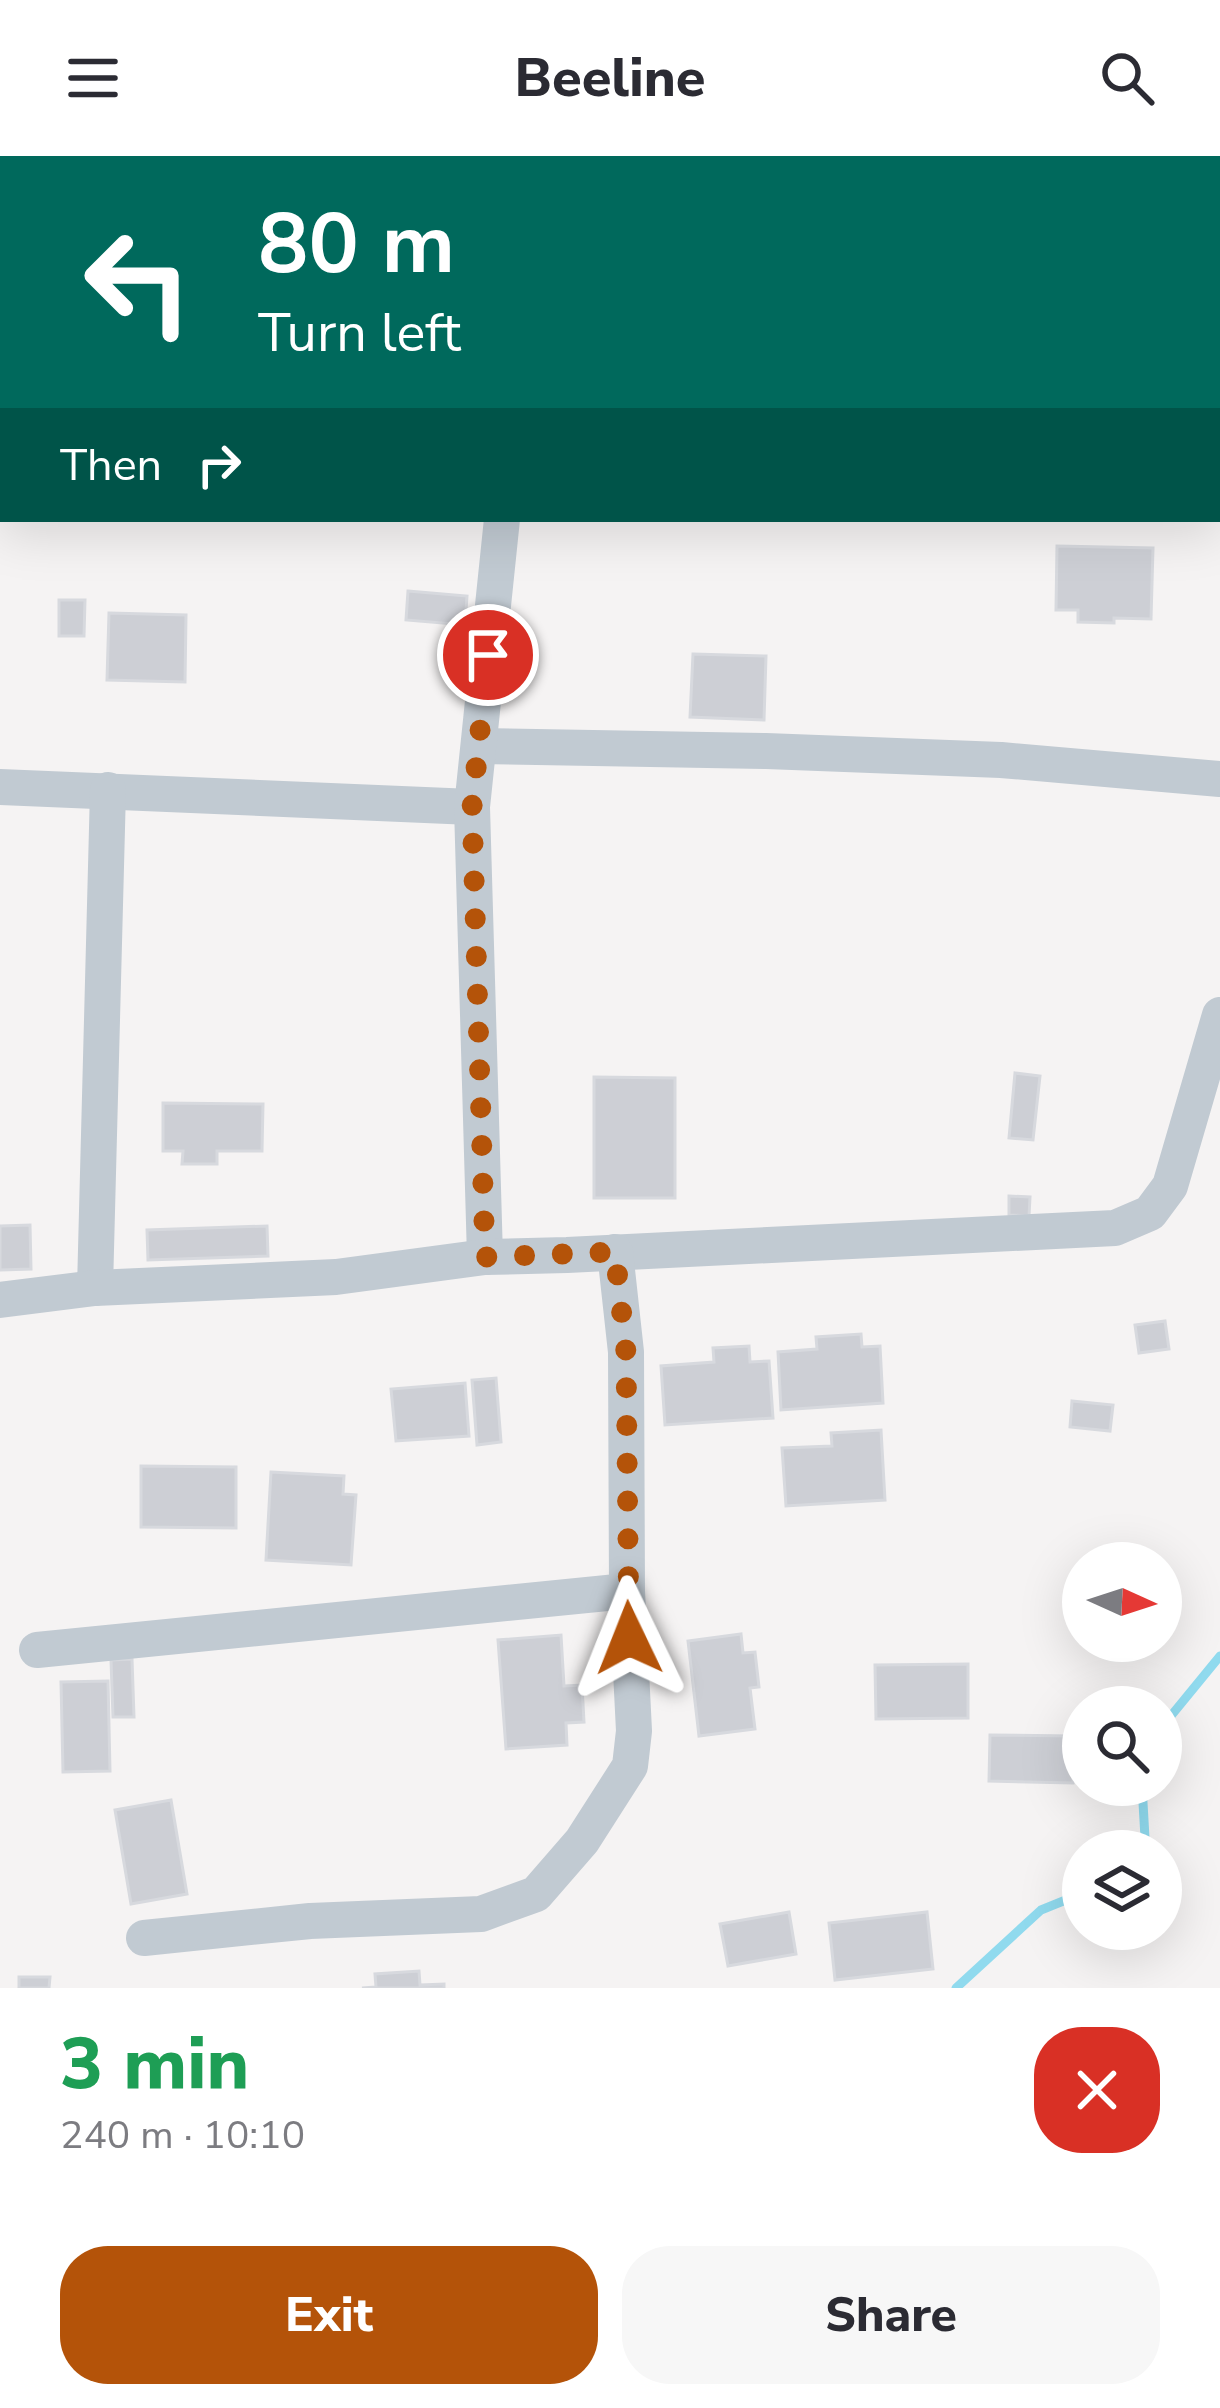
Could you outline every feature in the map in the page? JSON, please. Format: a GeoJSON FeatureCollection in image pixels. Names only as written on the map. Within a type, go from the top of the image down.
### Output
{"type":"FeatureCollection","features":[{"type":"Feature","properties":{"kind":"street"},"geometry":{"type":"LineString","coordinates":[[485,1257],[472,807],[502,522]]}},
{"type":"Feature","properties":{"kind":"street"},"geometry":{"type":"LineString","coordinates":[[479,746],[1001,760],[1220,779]]}},
{"type":"Feature","properties":{"kind":"street"},"geometry":{"type":"LineString","coordinates":[[0,787],[472,807]]}},
{"type":"Feature","properties":{"kind":"street"},"geometry":{"type":"LineString","coordinates":[[95,1288],[108,790]]}},
{"type":"Feature","properties":{"kind":"street"},"geometry":{"type":"LineString","coordinates":[[0,1300],[95,1288],[336,1277],[485,1257],[1115,1228],[1150,1213],[1170,1186],[1220,1015]]}},
{"type":"Feature","properties":{"kind":"street"},"geometry":{"type":"LineString","coordinates":[[144,1938],[310,1921],[481,1914],[536,1894],[582,1841],[630,1766],[634,1731],[627,1591],[626,1352],[615,1252]]}},
{"type":"Feature","properties":{"kind":"street"},"geometry":{"type":"LineString","coordinates":[[37,1650],[627,1591]]}},
{"type":"Feature","properties":{"kind":"building"},"geometry":{"type":"Polygon","coordinates":[[[1057,546],[1153,548],[1151,619],[1078,622],[1078,610],[1056,610],[1057,546]]]}},
{"type":"Feature","properties":{"kind":"building"},"geometry":{"type":"Polygon","coordinates":[[[408,591],[467,596],[465,625],[406,620],[408,591]]]}},
{"type":"Feature","properties":{"kind":"building"},"geometry":{"type":"Polygon","coordinates":[[[59,600],[85,600],[84,636],[59,636],[59,600]]]}},
{"type":"Feature","properties":{"kind":"building"},"geometry":{"type":"Polygon","coordinates":[[[109,613],[186,615],[185,682],[107,680],[109,613]]]}},
{"type":"Feature","properties":{"kind":"building"},"geometry":{"type":"Polygon","coordinates":[[[693,654],[766,656],[764,720],[690,717],[693,654]]]}},
{"type":"Feature","properties":{"kind":"building"},"geometry":{"type":"Polygon","coordinates":[[[1015,1073],[1040,1076],[1033,1140],[1009,1138],[1015,1073]]]}},
{"type":"Feature","properties":{"kind":"building"},"geometry":{"type":"Polygon","coordinates":[[[594,1077],[675,1078],[675,1198],[594,1198],[594,1077]]]}},
{"type":"Feature","properties":{"kind":"building"},"geometry":{"type":"Polygon","coordinates":[[[163,1103],[263,1104],[262,1151],[217,1151],[217,1164],[182,1164],[183,1151],[163,1151],[163,1103]]]}},
{"type":"Feature","properties":{"kind":"building"},"geometry":{"type":"Polygon","coordinates":[[[1009,1196],[1030,1197],[1029,1216],[1009,1215],[1009,1196]]]}},
{"type":"Feature","properties":{"kind":"building"},"geometry":{"type":"Polygon","coordinates":[[[30,1225],[31,1269],[0,1270],[0,1226],[30,1225]]]}},
{"type":"Feature","properties":{"kind":"building"},"geometry":{"type":"Polygon","coordinates":[[[267,1226],[268,1256],[148,1260],[147,1230],[267,1226]]]}},
{"type":"Feature","properties":{"kind":"building"},"geometry":{"type":"Polygon","coordinates":[[[1165,1321],[1169,1349],[1139,1353],[1135,1325],[1165,1321]]]}},
{"type":"Feature","properties":{"kind":"building"},"geometry":{"type":"Polygon","coordinates":[[[861,1334],[862,1347],[880,1346],[883,1403],[781,1410],[778,1352],[817,1349],[816,1337],[861,1334]]]}},
{"type":"Feature","properties":{"kind":"building"},"geometry":{"type":"Polygon","coordinates":[[[749,1346],[750,1362],[769,1361],[773,1418],[665,1425],[661,1366],[714,1362],[713,1348],[749,1346]]]}},
{"type":"Feature","properties":{"kind":"building"},"geometry":{"type":"Polygon","coordinates":[[[496,1378],[501,1442],[477,1445],[472,1380],[496,1378]]]}},
{"type":"Feature","properties":{"kind":"building"},"geometry":{"type":"Polygon","coordinates":[[[465,1383],[469,1436],[396,1441],[391,1389],[465,1383]]]}},
{"type":"Feature","properties":{"kind":"building"},"geometry":{"type":"Polygon","coordinates":[[[1072,1401],[1113,1405],[1110,1431],[1070,1427],[1072,1401]]]}},
{"type":"Feature","properties":{"kind":"building"},"geometry":{"type":"Polygon","coordinates":[[[881,1430],[885,1500],[786,1506],[782,1448],[832,1446],[831,1433],[881,1430]]]}},
{"type":"Feature","properties":{"kind":"building"},"geometry":{"type":"Polygon","coordinates":[[[141,1466],[236,1467],[236,1528],[141,1527],[141,1466]]]}},
{"type":"Feature","properties":{"kind":"building"},"geometry":{"type":"Polygon","coordinates":[[[271,1472],[344,1476],[343,1494],[356,1495],[351,1565],[266,1560],[271,1472]]]}},
{"type":"Feature","properties":{"kind":"building"},"geometry":{"type":"Polygon","coordinates":[[[741,1634],[743,1653],[755,1652],[759,1687],[750,1688],[755,1729],[699,1736],[688,1641],[741,1634]]]}},
{"type":"Feature","properties":{"kind":"building"},"geometry":{"type":"Polygon","coordinates":[[[561,1635],[564,1686],[582,1685],[584,1722],[566,1723],[567,1745],[506,1749],[498,1640],[561,1635]]]}},
{"type":"Feature","properties":{"kind":"building"},"geometry":{"type":"Polygon","coordinates":[[[132,1659],[134,1717],[113,1717],[111,1660],[132,1659]]]}},
{"type":"Feature","properties":{"kind":"building"},"geometry":{"type":"Polygon","coordinates":[[[968,1664],[968,1718],[876,1719],[875,1665],[968,1664]]]}},
{"type":"Feature","properties":{"kind":"building"},"geometry":{"type":"Polygon","coordinates":[[[108,1681],[110,1771],[63,1772],[61,1682],[108,1681]]]}},
{"type":"Feature","properties":{"kind":"building"},"geometry":{"type":"Polygon","coordinates":[[[990,1735],[1062,1736],[1062,1783],[989,1781],[990,1735]]]}},
{"type":"Feature","properties":{"kind":"building"},"geometry":{"type":"Polygon","coordinates":[[[171,1800],[187,1894],[131,1904],[115,1810],[171,1800]]]}},
{"type":"Feature","properties":{"kind":"building"},"geometry":{"type":"Polygon","coordinates":[[[789,1912],[796,1954],[728,1966],[720,1924],[789,1912]]]}},
{"type":"Feature","properties":{"kind":"building"},"geometry":{"type":"Polygon","coordinates":[[[927,1912],[933,1969],[835,1980],[829,1923],[927,1912]]]}},
{"type":"Feature","properties":{"kind":"building"},"geometry":{"type":"Polygon","coordinates":[[[419,1971],[420,1985],[444,1984],[444,1988],[362,1988],[376,1987],[375,1974],[419,1971]]]}},
{"type":"Feature","properties":{"kind":"building"},"geometry":{"type":"Polygon","coordinates":[[[19,1977],[50,1977],[49,1988],[19,1988],[19,1977]]]}},
{"type":"Feature","properties":{"kind":"waterway"},"geometry":{"type":"LineString","coordinates":[[1182,1702],[1220,1656]]}},
{"type":"Feature","properties":{"kind":"waterway"},"geometry":{"type":"LineString","coordinates":[[1143,1806],[1145,1830]]}},
{"type":"Feature","properties":{"kind":"waterway"},"geometry":{"type":"LineString","coordinates":[[956,1988],[1041,1910],[1062,1902]]}},
{"type":"Feature","properties":{"kind":"route"},"geometry":{"type":"LineString","coordinates":[[488,655],[472,807],[485,1257],[615,1252],[626,1352],[629,1638]]}}]}
